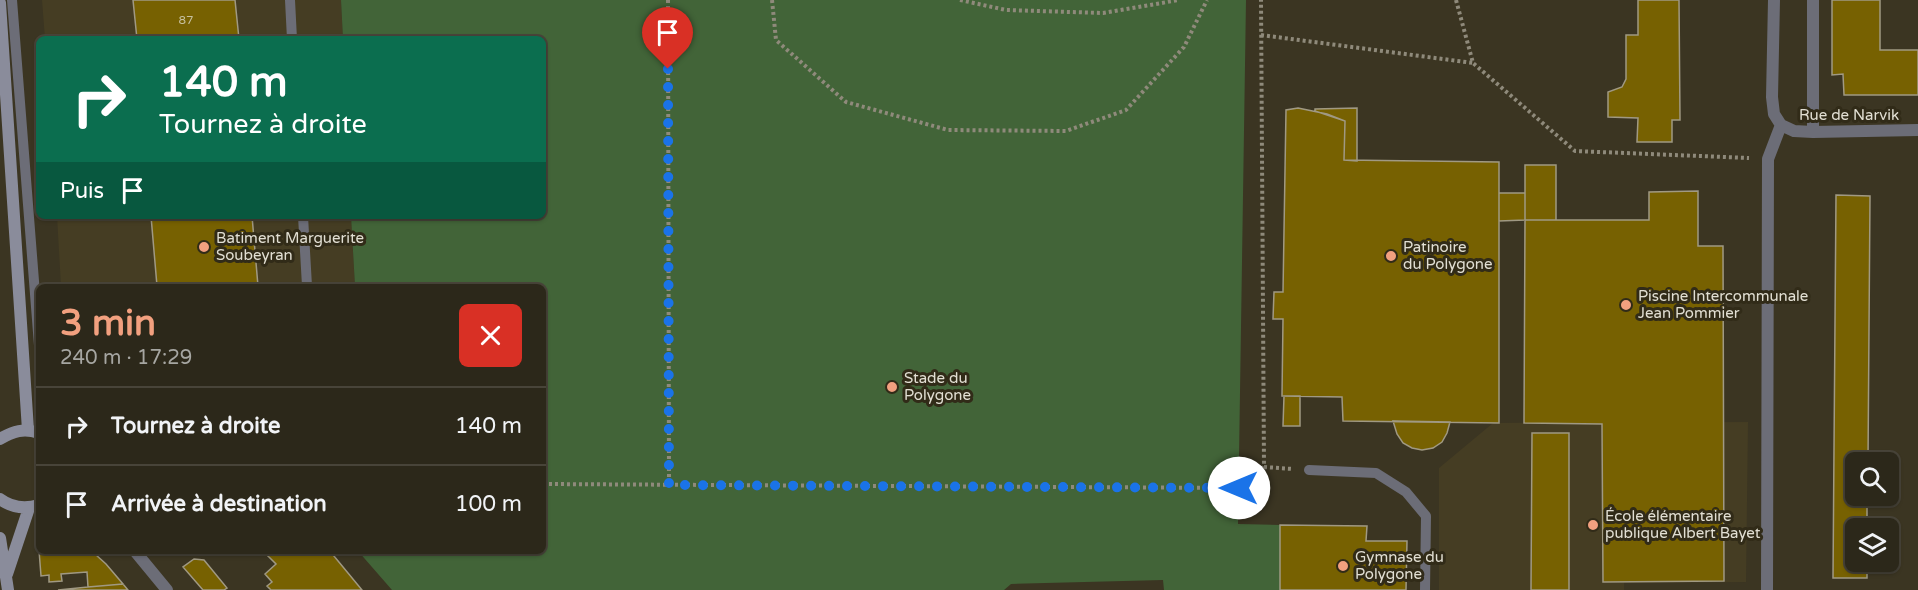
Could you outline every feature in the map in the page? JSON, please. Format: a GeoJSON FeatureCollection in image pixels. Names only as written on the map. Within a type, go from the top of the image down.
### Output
{"type":"FeatureCollection","features":[{"type":"Feature","properties":{"kind":"main road"},"geometry":{"type":"LineString","coordinates":[[0,3],[34,431],[12,432],[0,439]]}},
{"type":"Feature","properties":{"kind":"main road"},"geometry":{"type":"LineString","coordinates":[[0,499],[17,507],[34,507],[7,574]]}},
{"type":"Feature","properties":{"kind":"main road"},"geometry":{"type":"LineString","coordinates":[[0,538],[8,590]]}},
{"type":"Feature","properties":{"kind":"street"},"geometry":{"type":"LineString","coordinates":[[1767,590],[1768,159],[1781,125],[1774,114],[1772,97],[1774,0]]}},
{"type":"Feature","properties":{"kind":"street"},"geometry":{"type":"LineString","coordinates":[[1813,0],[1813,132]]}},
{"type":"Feature","properties":{"kind":"street","name":"Rue de Narvik"},"geometry":{"type":"LineString","coordinates":[[1781,125],[1794,131],[1813,132],[1918,130]]}},
{"type":"Feature","properties":{"kind":"street"},"geometry":{"type":"LineString","coordinates":[[137,554],[167,590]]}},
{"type":"Feature","properties":{"kind":"lane"},"geometry":{"type":"LineString","coordinates":[[12,0],[36,307]]}},
{"type":"Feature","properties":{"kind":"lane"},"geometry":{"type":"LineString","coordinates":[[290,0],[292,36]]}},
{"type":"Feature","properties":{"kind":"lane"},"geometry":{"type":"LineString","coordinates":[[303,219],[307,284]]}},
{"type":"Feature","properties":{"kind":"lane"},"geometry":{"type":"LineString","coordinates":[[1309,470],[1376,473],[1406,492],[1426,516],[1425,590]]}},
{"type":"Feature","properties":{"kind":"path"},"geometry":{"type":"LineString","coordinates":[[668,0],[669,485]]}},
{"type":"Feature","properties":{"kind":"path"},"geometry":{"type":"LineString","coordinates":[[772,0],[776,40],[846,102],[948,130],[1066,131],[1126,110],[1184,47],[1207,0]]}},
{"type":"Feature","properties":{"kind":"path"},"geometry":{"type":"LineString","coordinates":[[960,0],[1006,10],[1103,13],[1179,0]]}},
{"type":"Feature","properties":{"kind":"path"},"geometry":{"type":"LineString","coordinates":[[1261,0],[1263,467]]}},
{"type":"Feature","properties":{"kind":"path"},"geometry":{"type":"LineString","coordinates":[[1456,0],[1473,63]]}},
{"type":"Feature","properties":{"kind":"path"},"geometry":{"type":"LineString","coordinates":[[1262,35],[1473,63],[1575,151],[1768,159]]}},
{"type":"Feature","properties":{"kind":"path"},"geometry":{"type":"LineString","coordinates":[[546,484],[1239,488],[1263,467],[1309,470]]}},
{"type":"Feature","properties":{"kind":"shaded area"},"geometry":{"type":"Polygon","coordinates":[[[42,0],[341,0],[343,36],[45,36],[42,0]]]}},
{"type":"Feature","properties":{"kind":"shaded area"},"geometry":{"type":"Polygon","coordinates":[[[57,219],[351,219],[355,284],[61,284],[57,219]]]}},
{"type":"Feature","properties":{"kind":"shaded area","name":"École élémentaire publique Albert Bayet"},"geometry":{"type":"Polygon","coordinates":[[[1748,422],[1746,582],[1624,583],[1624,590],[1439,590],[1439,468],[1493,423],[1748,422]]]}},
{"type":"Feature","properties":{"kind":"green space","name":"Stade du Polygone"},"geometry":{"type":"Polygon","coordinates":[[[341,0],[1246,0],[1238,524],[1280,525],[1280,590],[1164,590],[1163,580],[1011,584],[1004,590],[392,590],[361,554],[546,554],[546,284],[355,284],[351,219],[546,219],[546,36],[343,36],[341,0]]]}},
{"type":"Feature","properties":{"kind":"building"},"geometry":{"type":"Polygon","coordinates":[[[133,0],[235,0],[239,36],[137,36],[133,0]]]}},
{"type":"Feature","properties":{"kind":"building"},"geometry":{"type":"Polygon","coordinates":[[[1638,0],[1679,0],[1680,120],[1672,120],[1672,142],[1637,142],[1638,118],[1608,117],[1608,92],[1622,87],[1626,79],[1626,35],[1638,35],[1638,0]]]}},
{"type":"Feature","properties":{"kind":"building"},"geometry":{"type":"Polygon","coordinates":[[[1832,0],[1880,0],[1880,50],[1918,50],[1918,95],[1844,95],[1843,74],[1832,75],[1832,0]]]}},
{"type":"Feature","properties":{"kind":"building","name":"Patinoire du Polygone"},"geometry":{"type":"Polygon","coordinates":[[[1298,108],[1327,114],[1345,121],[1344,160],[1499,162],[1499,423],[1343,421],[1342,397],[1282,396],[1283,319],[1273,319],[1274,292],[1283,292],[1286,110],[1298,108]]]}},
{"type":"Feature","properties":{"kind":"building"},"geometry":{"type":"Polygon","coordinates":[[[1357,108],[1357,161],[1344,160],[1345,121],[1315,111],[1315,109],[1357,108]]]}},
{"type":"Feature","properties":{"kind":"building"},"geometry":{"type":"Polygon","coordinates":[[[1525,165],[1556,165],[1556,220],[1525,220],[1525,165]]]}},
{"type":"Feature","properties":{"kind":"building"},"geometry":{"type":"Polygon","coordinates":[[[1698,191],[1698,246],[1723,246],[1724,581],[1603,582],[1602,424],[1524,423],[1525,220],[1649,220],[1649,192],[1698,191]]]}},
{"type":"Feature","properties":{"kind":"building"},"geometry":{"type":"Polygon","coordinates":[[[1499,193],[1525,193],[1525,220],[1499,221],[1499,193]]]}},
{"type":"Feature","properties":{"kind":"building"},"geometry":{"type":"Polygon","coordinates":[[[1836,195],[1870,196],[1868,452],[1845,452],[1845,506],[1867,506],[1867,518],[1845,518],[1845,572],[1867,572],[1867,578],[1833,578],[1836,195]]]}},
{"type":"Feature","properties":{"kind":"building","name":"Batiment Marguerite Soubeyran"},"geometry":{"type":"Polygon","coordinates":[[[151,219],[252,219],[258,284],[157,284],[151,219]]]}},
{"type":"Feature","properties":{"kind":"building"},"geometry":{"type":"Polygon","coordinates":[[[1284,396],[1300,396],[1300,426],[1283,426],[1284,396]]]}},
{"type":"Feature","properties":{"kind":"building"},"geometry":{"type":"Polygon","coordinates":[[[1393,421],[1450,422],[1442,442],[1433,448],[1422,450],[1403,443],[1393,421]]]}},
{"type":"Feature","properties":{"kind":"building"},"geometry":{"type":"Polygon","coordinates":[[[1532,433],[1569,433],[1569,590],[1531,590],[1532,433]]]}},
{"type":"Feature","properties":{"kind":"building","name":"Gymnase du Polygone"},"geometry":{"type":"Polygon","coordinates":[[[1280,525],[1367,526],[1366,541],[1407,541],[1406,590],[1280,590],[1280,525]]]}},
{"type":"Feature","properties":{"kind":"building"},"geometry":{"type":"Polygon","coordinates":[[[39,554],[95,554],[123,584],[88,587],[87,572],[61,574],[62,581],[49,582],[49,575],[41,576],[39,554]]]}},
{"type":"Feature","properties":{"kind":"building"},"geometry":{"type":"Polygon","coordinates":[[[270,554],[332,554],[362,590],[271,590],[267,586],[272,582],[265,574],[276,564],[268,556],[270,554]]]}},
{"type":"Feature","properties":{"kind":"building"},"geometry":{"type":"Polygon","coordinates":[[[194,559],[204,560],[227,588],[203,590],[183,567],[194,559]]]}},
{"type":"Feature","properties":{"kind":"building"},"geometry":{"type":"Polygon","coordinates":[[[123,584],[128,590],[58,590],[88,587],[123,584]]]}},
{"type":"Feature","properties":{"kind":"place","name":"Batiment Marguerite Soubeyran"},"geometry":{"type":"Point","coordinates":[204,247]}},
{"type":"Feature","properties":{"kind":"place","name":"Patinoire du Polygone"},"geometry":{"type":"Point","coordinates":[1391,256]}},
{"type":"Feature","properties":{"kind":"place","name":"Piscine Intercommunale Jean Pommier"},"geometry":{"type":"Point","coordinates":[1626,305]}},
{"type":"Feature","properties":{"kind":"place","name":"Stade du Polygone"},"geometry":{"type":"Point","coordinates":[892,387]}},
{"type":"Feature","properties":{"kind":"place","name":"École élémentaire publique Albert Bayet"},"geometry":{"type":"Point","coordinates":[1593,525]}},
{"type":"Feature","properties":{"kind":"place","name":"Gymnase du Polygone"},"geometry":{"type":"Point","coordinates":[1343,566]}},
{"type":"Feature","properties":{"kind":"route"},"geometry":{"type":"LineString","coordinates":[[668,69],[669,485],[1239,488]]}}]}
